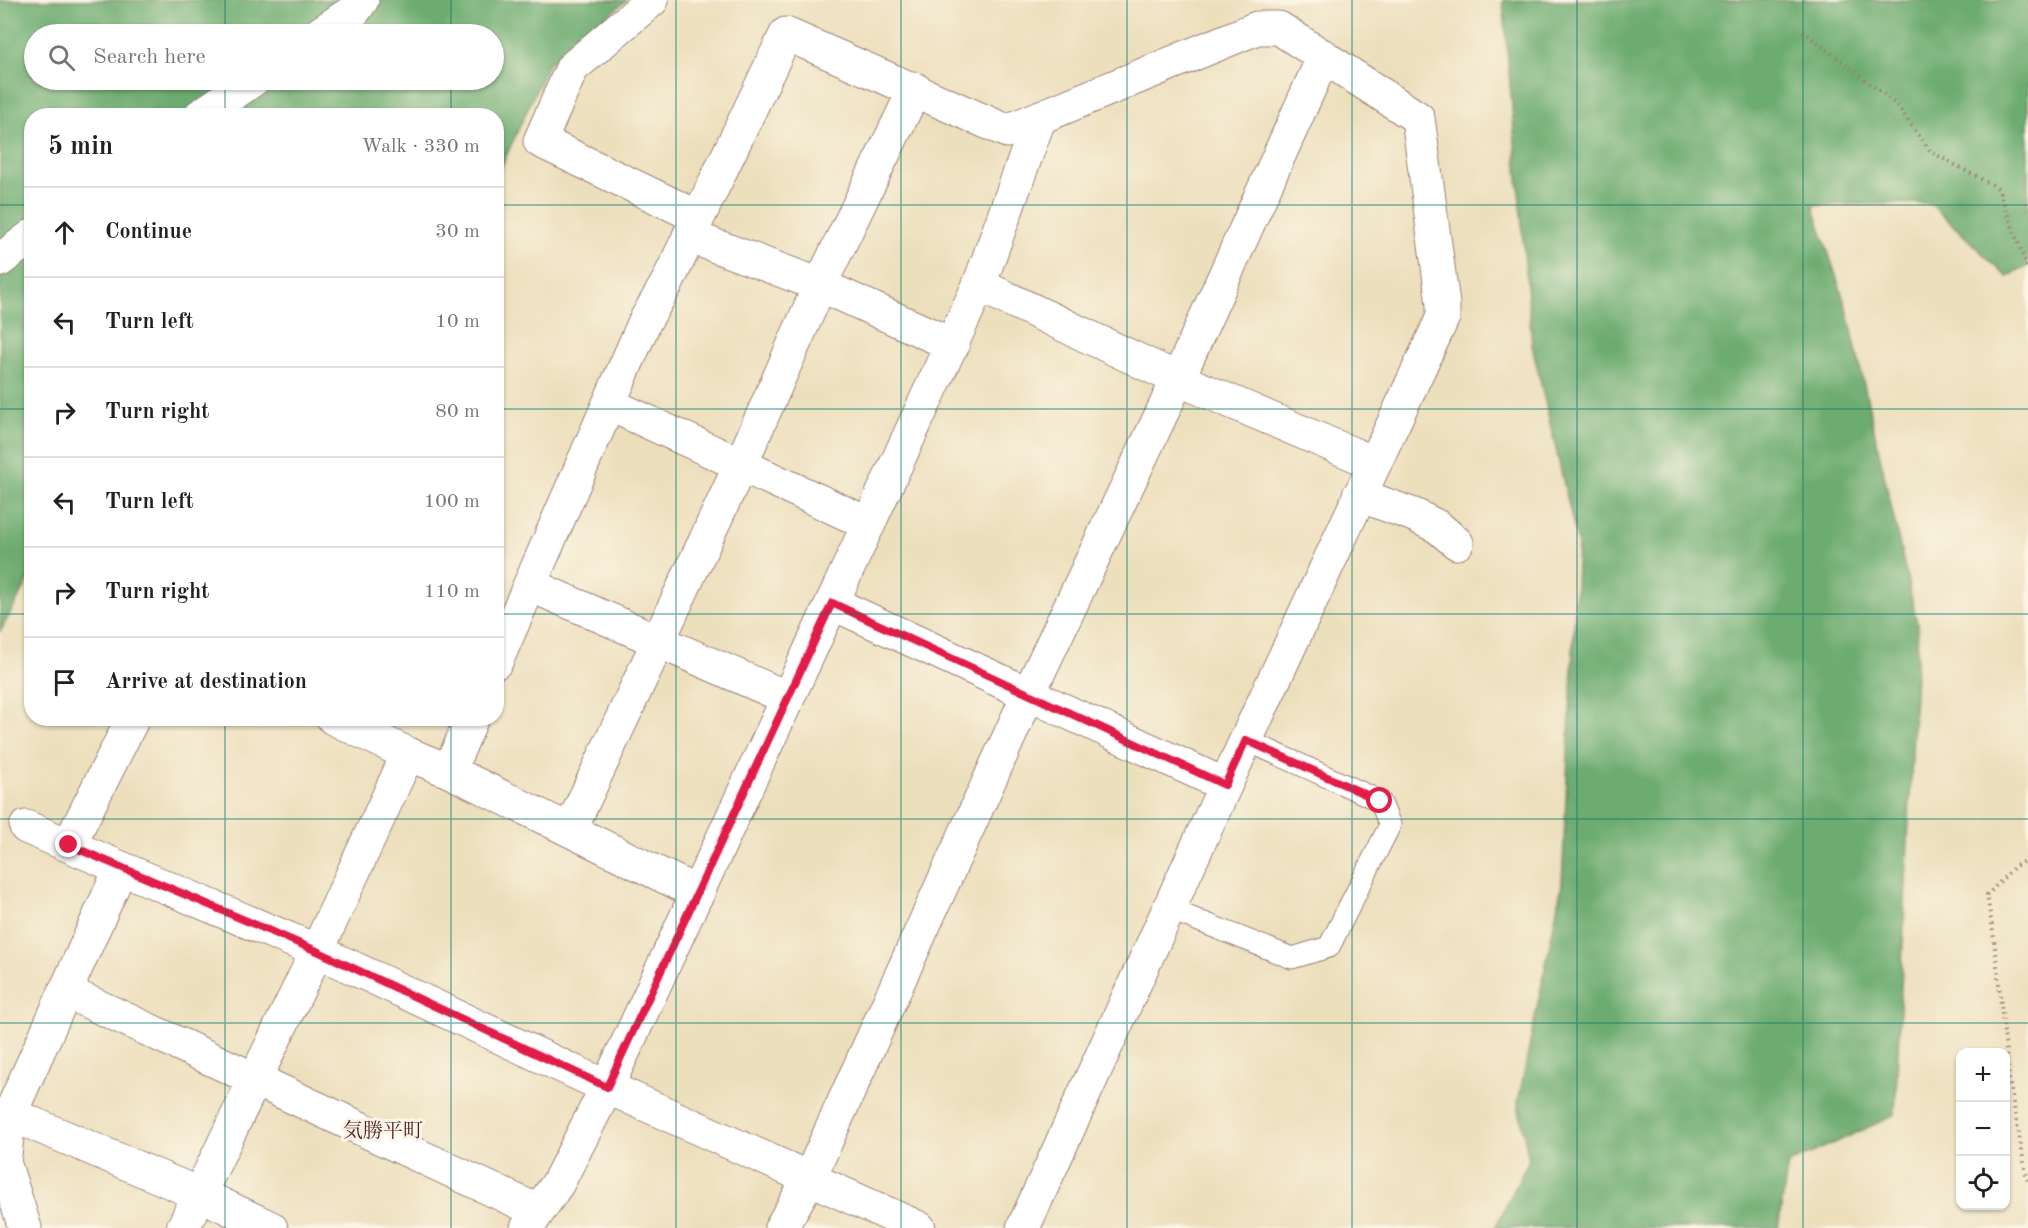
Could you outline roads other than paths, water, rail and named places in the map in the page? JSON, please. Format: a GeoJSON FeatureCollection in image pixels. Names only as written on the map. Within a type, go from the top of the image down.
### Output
{"type":"FeatureCollection","features":[{"type":"Feature","properties":{"kind":"street"},"geometry":{"type":"LineString","coordinates":[[334,24],[355,10],[362,0]]}},
{"type":"Feature","properties":{"kind":"street"},"geometry":{"type":"LineString","coordinates":[[652,0],[572,68],[540,141],[694,226],[953,345]]}},
{"type":"Feature","properties":{"kind":"street"},"geometry":{"type":"LineString","coordinates":[[504,644],[645,321],[667,283],[786,34],[1007,131],[1257,28],[1279,28],[1418,118],[1443,317],[1225,785],[1023,1228]]}},
{"type":"Feature","properties":{"kind":"street"},"geometry":{"type":"LineString","coordinates":[[781,1228],[809,1179],[1028,695],[1178,379],[1324,56]]}},
{"type":"Feature","properties":{"kind":"street"},"geometry":{"type":"LineString","coordinates":[[570,830],[741,464],[820,285],[915,89]]}},
{"type":"Feature","properties":{"kind":"street"},"geometry":{"type":"LineString","coordinates":[[212,108],[238,90]]}},
{"type":"Feature","properties":{"kind":"street"},"geometry":{"type":"LineString","coordinates":[[65,991],[255,1079],[532,1219],[558,1183],[607,1087],[953,345],[979,285],[1040,117]]}},
{"type":"Feature","properties":{"kind":"street"},"geometry":{"type":"LineString","coordinates":[[0,260],[24,242]]}},
{"type":"Feature","properties":{"kind":"street"},"geometry":{"type":"LineString","coordinates":[[979,285],[1178,379],[1374,464]]}},
{"type":"Feature","properties":{"kind":"street"},"geometry":{"type":"LineString","coordinates":[[609,404],[869,524]]}},
{"type":"Feature","properties":{"kind":"street"},"geometry":{"type":"LineString","coordinates":[[1359,495],[1438,527],[1457,543]]}},
{"type":"Feature","properties":{"kind":"street"},"geometry":{"type":"LineString","coordinates":[[530,585],[788,698]]}},
{"type":"Feature","properties":{"kind":"street"},"geometry":{"type":"LineString","coordinates":[[832,603],[1225,785]]}},
{"type":"Feature","properties":{"kind":"street"},"geometry":{"type":"LineString","coordinates":[[69,845],[129,726]]}},
{"type":"Feature","properties":{"kind":"street"},"geometry":{"type":"LineString","coordinates":[[350,726],[449,771],[698,893]]}},
{"type":"Feature","properties":{"kind":"street"},"geometry":{"type":"LineString","coordinates":[[449,771],[469,726]]}},
{"type":"Feature","properties":{"kind":"street"},"geometry":{"type":"LineString","coordinates":[[183,1228],[317,951],[408,754]]}},
{"type":"Feature","properties":{"kind":"street"},"geometry":{"type":"LineString","coordinates":[[26,827],[317,951],[607,1087],[918,1228]]}},
{"type":"Feature","properties":{"kind":"street"},"geometry":{"type":"LineString","coordinates":[[22,1227],[4,1162],[10,1114],[121,868]]}},
{"type":"Feature","properties":{"kind":"street"},"geometry":{"type":"LineString","coordinates":[[10,1114],[199,1194],[271,1228]]}},
{"type":"Feature","properties":{"kind":"lane"},"geometry":{"type":"LineString","coordinates":[[1169,909],[1292,958],[1329,947],[1390,825],[1380,801],[1246,740]]}},
{"type":"Feature","properties":{"kind":"district","name":"気勝平町"},"geometry":{"type":"Point","coordinates":[383,1130]}}]}
